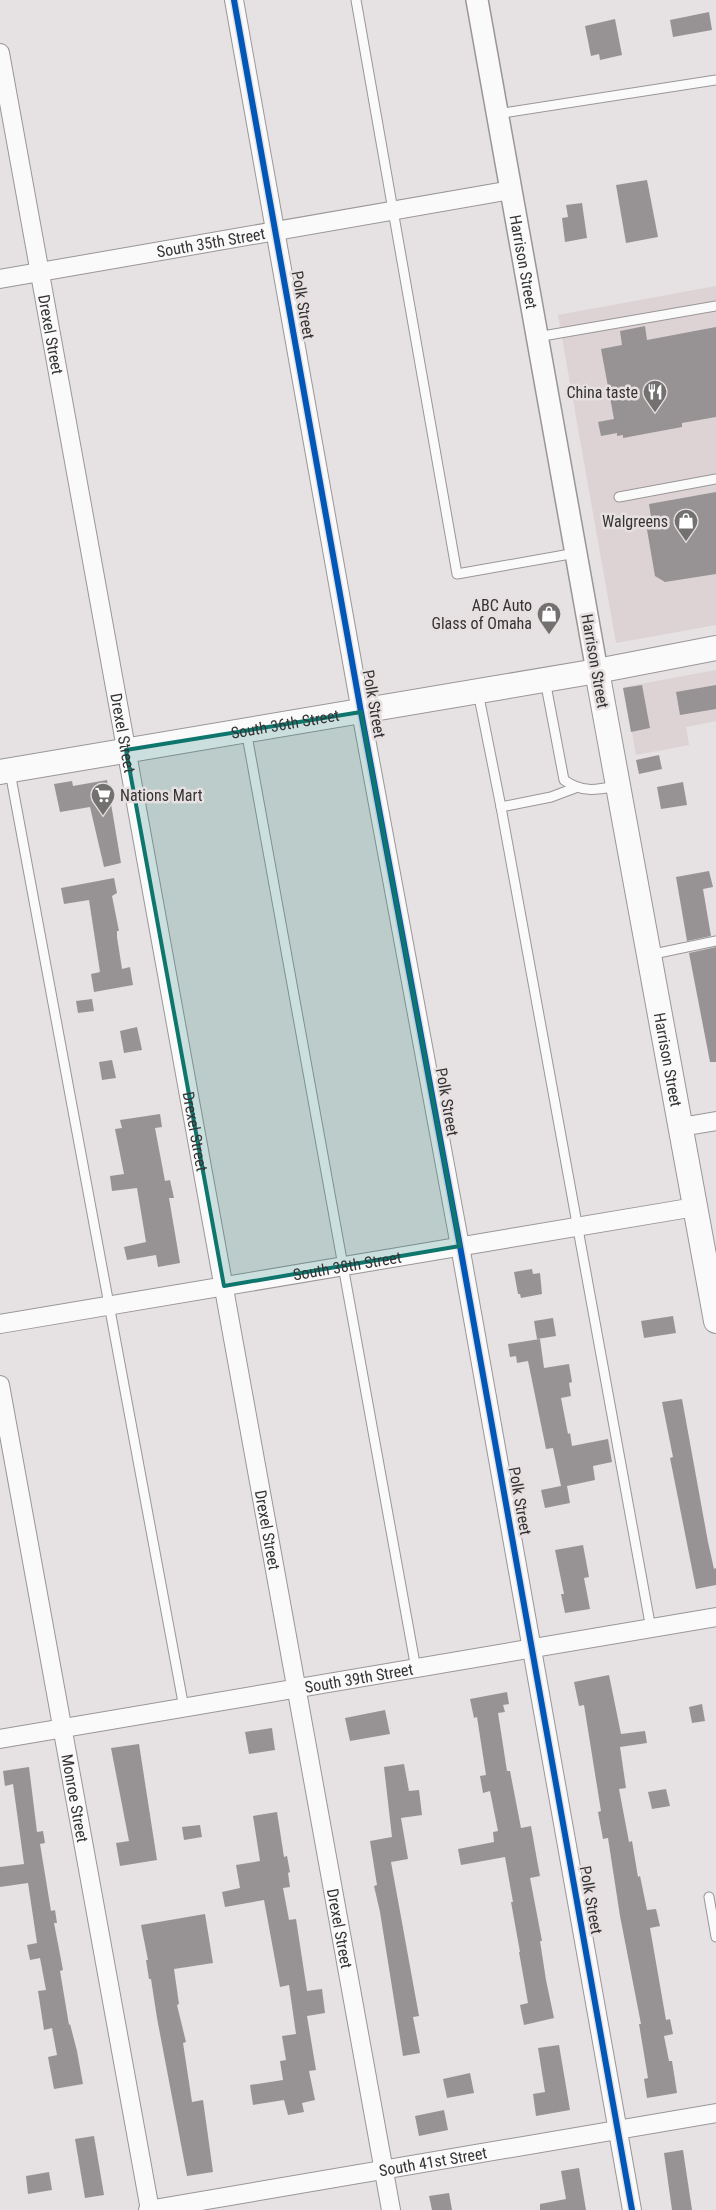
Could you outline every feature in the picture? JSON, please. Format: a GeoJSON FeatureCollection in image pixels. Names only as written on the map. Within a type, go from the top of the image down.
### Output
{"type":"FeatureCollection","features":[{"type":"Feature","properties":{"kind":"main road","name":"South 36th Street"},"geometry":{"type":"LineString","coordinates":[[5,772],[126,750],[478,692],[716,648]]}},
{"type":"Feature","properties":{"kind":"main road","name":"Harrison Street"},"geometry":{"type":"LineString","coordinates":[[597,671],[716,1321]]}},
{"type":"Feature","properties":{"kind":"street","name":"Polk Street"},"geometry":{"type":"LineString","coordinates":[[234,0],[361,712],[460,1246],[632,2210]]}},
{"type":"Feature","properties":{"kind":"street","name":"Harrison Street"},"geometry":{"type":"LineString","coordinates":[[476,0],[597,671]]}},
{"type":"Feature","properties":{"kind":"street","name":"Drexel Street"},"geometry":{"type":"LineString","coordinates":[[0,53],[391,2210]]}},
{"type":"Feature","properties":{"kind":"street","name":"South 35th Street"},"geometry":{"type":"LineString","coordinates":[[0,279],[511,190]]}},
{"type":"Feature","properties":{"kind":"street"},"geometry":{"type":"LineString","coordinates":[[681,1127],[716,1121]]}},
{"type":"Feature","properties":{"kind":"street","name":"South 38th Street"},"geometry":{"type":"LineString","coordinates":[[0,1324],[695,1207]]}},
{"type":"Feature","properties":{"kind":"street","name":"Monroe Street"},"geometry":{"type":"LineString","coordinates":[[0,1385],[150,2210]]}},
{"type":"Feature","properties":{"kind":"street","name":"South 39th Street"},"geometry":{"type":"LineString","coordinates":[[0,1739],[716,1617]]}},
{"type":"Feature","properties":{"kind":"street","name":"South 41st Street"},"geometry":{"type":"LineString","coordinates":[[150,2210],[716,2113]]}},
{"type":"Feature","properties":{"kind":"lane"},"geometry":{"type":"LineString","coordinates":[[356,0],[457,574],[576,553]]}},
{"type":"Feature","properties":{"kind":"lane"},"geometry":{"type":"LineString","coordinates":[[497,114],[716,80]]}},
{"type":"Feature","properties":{"kind":"lane"},"geometry":{"type":"LineString","coordinates":[[537,337],[716,306]]}},
{"type":"Feature","properties":{"kind":"lane"},"geometry":{"type":"LineString","coordinates":[[619,497],[716,479]]}},
{"type":"Feature","properties":{"kind":"lane"},"geometry":{"type":"LineString","coordinates":[[545,680],[564,780],[575,788]]}},
{"type":"Feature","properties":{"kind":"lane"},"geometry":{"type":"LineString","coordinates":[[478,692],[501,807],[576,1227],[651,1629]]}},
{"type":"Feature","properties":{"kind":"lane"},"geometry":{"type":"LineString","coordinates":[[246,730],[416,1669]]}},
{"type":"Feature","properties":{"kind":"lane"},"geometry":{"type":"LineString","coordinates":[[5,772],[184,1708]]}},
{"type":"Feature","properties":{"kind":"lane"},"geometry":{"type":"LineString","coordinates":[[501,807],[552,797],[575,788],[601,789],[618,786]]}},
{"type":"Feature","properties":{"kind":"lane"},"geometry":{"type":"LineString","coordinates":[[649,955],[716,940]]}},
{"type":"Feature","properties":{"kind":"lane"},"geometry":{"type":"LineString","coordinates":[[709,1897],[716,1937]]}},
{"type":"Feature","properties":{"kind":"highlighted area"},"geometry":{"type":"Polygon","coordinates":[[[361,712],[460,1246],[224,1286],[126,750],[361,712]]]}},
{"type":"Feature","properties":{"kind":"shaded area"},"geometry":{"type":"Polygon","coordinates":[[[716,286],[716,625],[616,643],[558,315],[716,286]]]}},
{"type":"Feature","properties":{"kind":"shaded area"},"geometry":{"type":"Polygon","coordinates":[[[716,670],[716,721],[686,727],[689,745],[636,755],[624,687],[716,670]]]}},
{"type":"Feature","properties":{"kind":"building"},"geometry":{"type":"Polygon","coordinates":[[[709,12],[712,30],[673,37],[670,20],[709,12]]]}},
{"type":"Feature","properties":{"kind":"building"},"geometry":{"type":"Polygon","coordinates":[[[615,19],[622,55],[600,60],[599,54],[591,56],[585,26],[615,19]]]}},
{"type":"Feature","properties":{"kind":"building"},"geometry":{"type":"Polygon","coordinates":[[[647,180],[658,237],[626,243],[616,185],[647,180]]]}},
{"type":"Feature","properties":{"kind":"building"},"geometry":{"type":"Polygon","coordinates":[[[582,203],[587,238],[565,242],[562,218],[568,217],[566,205],[582,203]]]}},
{"type":"Feature","properties":{"kind":"building"},"geometry":{"type":"Polygon","coordinates":[[[645,326],[647,340],[716,327],[716,417],[682,423],[682,427],[623,438],[623,435],[617,436],[617,433],[601,436],[598,422],[614,419],[601,349],[622,345],[620,331],[645,326]]]}},
{"type":"Feature","properties":{"kind":"building","name":"Walgreens"},"geometry":{"type":"Polygon","coordinates":[[[716,492],[716,574],[665,582],[655,576],[645,518],[651,517],[649,504],[716,492]]]}},
{"type":"Feature","properties":{"kind":"building"},"geometry":{"type":"Polygon","coordinates":[[[642,685],[650,728],[631,732],[623,688],[642,685]]]}},
{"type":"Feature","properties":{"kind":"building"},"geometry":{"type":"Polygon","coordinates":[[[716,685],[716,709],[680,715],[676,692],[716,685]]]}},
{"type":"Feature","properties":{"kind":"building"},"geometry":{"type":"Polygon","coordinates":[[[659,755],[662,769],[639,774],[636,760],[659,755]]]}},
{"type":"Feature","properties":{"kind":"building","name":"Nations Mart"},"geometry":{"type":"Polygon","coordinates":[[[107,780],[121,863],[104,867],[90,807],[60,812],[54,784],[72,781],[73,786],[107,780]]]}},
{"type":"Feature","properties":{"kind":"building"},"geometry":{"type":"Polygon","coordinates":[[[683,782],[687,805],[661,809],[657,787],[683,782]]]}},
{"type":"Feature","properties":{"kind":"building"},"geometry":{"type":"Polygon","coordinates":[[[709,871],[713,887],[703,889],[711,936],[687,941],[676,877],[709,871]]]}},
{"type":"Feature","properties":{"kind":"building"},"geometry":{"type":"Polygon","coordinates":[[[114,878],[117,893],[112,896],[119,931],[117,931],[117,937],[122,969],[130,967],[133,985],[94,992],[91,974],[100,972],[89,900],[64,904],[61,888],[114,878]]]}},
{"type":"Feature","properties":{"kind":"building"},"geometry":{"type":"Polygon","coordinates":[[[716,947],[716,1062],[710,1062],[689,953],[716,947]]]}},
{"type":"Feature","properties":{"kind":"building"},"geometry":{"type":"Polygon","coordinates":[[[92,999],[94,1011],[78,1013],[76,1001],[92,999]]]}},
{"type":"Feature","properties":{"kind":"building"},"geometry":{"type":"Polygon","coordinates":[[[137,1027],[142,1050],[124,1053],[120,1031],[137,1027]]]}},
{"type":"Feature","properties":{"kind":"building"},"geometry":{"type":"Polygon","coordinates":[[[112,1060],[116,1078],[102,1080],[99,1062],[112,1060]]]}},
{"type":"Feature","properties":{"kind":"building"},"geometry":{"type":"Polygon","coordinates":[[[160,1114],[162,1127],[155,1128],[165,1181],[170,1180],[174,1198],[169,1198],[180,1263],[158,1267],[156,1255],[127,1260],[124,1247],[146,1242],[137,1188],[112,1191],[110,1176],[124,1174],[115,1129],[122,1128],[120,1120],[160,1114]]]}},
{"type":"Feature","properties":{"kind":"building"},"geometry":{"type":"Polygon","coordinates":[[[532,1269],[533,1274],[540,1273],[542,1294],[521,1298],[520,1294],[518,1294],[514,1272],[532,1269]]]}},
{"type":"Feature","properties":{"kind":"building"},"geometry":{"type":"Polygon","coordinates":[[[673,1316],[676,1333],[644,1338],[641,1321],[673,1316]]]}},
{"type":"Feature","properties":{"kind":"building"},"geometry":{"type":"Polygon","coordinates":[[[553,1318],[556,1336],[537,1339],[534,1321],[553,1318]]]}},
{"type":"Feature","properties":{"kind":"building"},"geometry":{"type":"Polygon","coordinates":[[[540,1339],[544,1368],[569,1364],[572,1382],[569,1383],[571,1396],[561,1398],[572,1446],[608,1439],[612,1462],[593,1466],[595,1480],[567,1486],[570,1503],[545,1508],[541,1490],[561,1486],[553,1448],[546,1449],[528,1361],[517,1363],[516,1356],[510,1357],[508,1344],[540,1339]]]}},
{"type":"Feature","properties":{"kind":"building"},"geometry":{"type":"Polygon","coordinates":[[[682,1399],[708,1542],[714,1569],[716,1568],[716,1585],[696,1589],[670,1458],[673,1457],[662,1402],[682,1399]]]}},
{"type":"Feature","properties":{"kind":"building"},"geometry":{"type":"Polygon","coordinates":[[[583,1545],[589,1577],[584,1578],[590,1609],[565,1613],[561,1594],[564,1594],[555,1550],[583,1545]]]}},
{"type":"Feature","properties":{"kind":"building"},"geometry":{"type":"Polygon","coordinates":[[[609,1675],[621,1734],[645,1731],[647,1743],[620,1747],[626,1788],[619,1789],[629,1842],[632,1841],[638,1877],[640,1876],[647,1910],[656,1909],[660,1926],[650,1928],[666,2020],[670,2019],[673,2034],[664,2036],[669,2061],[672,2061],[677,2093],[647,2098],[644,2079],[648,2078],[639,2024],[641,2024],[620,1916],[608,1838],[603,1839],[598,1812],[601,1811],[584,1705],[579,1706],[574,1682],[609,1675]]]}},
{"type":"Feature","properties":{"kind":"building"},"geometry":{"type":"Polygon","coordinates":[[[507,1692],[509,1704],[503,1705],[505,1712],[498,1713],[507,1771],[510,1771],[521,1828],[531,1826],[540,1876],[530,1878],[554,2018],[524,2025],[520,2005],[528,2003],[505,1857],[461,1865],[458,1849],[494,1842],[493,1832],[498,1831],[490,1791],[483,1793],[480,1776],[486,1775],[477,1717],[474,1718],[470,1699],[507,1692]]]}},
{"type":"Feature","properties":{"kind":"building"},"geometry":{"type":"Polygon","coordinates":[[[702,1704],[705,1721],[692,1723],[689,1707],[702,1704]]]}},
{"type":"Feature","properties":{"kind":"building"},"geometry":{"type":"Polygon","coordinates":[[[385,1710],[390,1734],[350,1741],[345,1718],[385,1710]]]}},
{"type":"Feature","properties":{"kind":"building"},"geometry":{"type":"Polygon","coordinates":[[[272,1728],[275,1750],[249,1754],[245,1732],[272,1728]]]}},
{"type":"Feature","properties":{"kind":"building"},"geometry":{"type":"Polygon","coordinates":[[[139,1744],[157,1860],[120,1866],[116,1843],[129,1841],[111,1748],[139,1744]]]}},
{"type":"Feature","properties":{"kind":"building"},"geometry":{"type":"Polygon","coordinates":[[[404,1764],[409,1791],[419,1790],[422,1815],[401,1818],[408,1859],[391,1862],[419,2016],[413,2017],[420,2053],[403,2056],[380,1912],[374,1886],[377,1885],[370,1841],[392,1837],[384,1767],[404,1764]]]}},
{"type":"Feature","properties":{"kind":"building"},"geometry":{"type":"Polygon","coordinates":[[[29,1767],[37,1832],[43,1831],[45,1843],[40,1844],[51,1911],[55,1910],[57,1923],[54,1923],[63,1970],[60,1971],[69,2025],[77,2051],[83,2084],[54,2089],[48,2057],[57,2055],[52,2028],[44,2030],[38,1991],[46,1990],[40,1958],[30,1960],[27,1945],[37,1943],[28,1883],[0,1887],[0,1867],[24,1864],[13,1784],[5,1786],[3,1771],[29,1767]]]}},
{"type":"Feature","properties":{"kind":"building"},"geometry":{"type":"Polygon","coordinates":[[[666,1789],[670,1806],[652,1809],[648,1792],[666,1789]]]}},
{"type":"Feature","properties":{"kind":"building"},"geometry":{"type":"Polygon","coordinates":[[[277,1812],[284,1857],[287,1856],[290,1872],[288,1873],[290,1887],[283,1888],[289,1920],[296,1919],[307,1991],[322,1989],[325,2013],[307,2016],[316,2070],[309,2071],[315,2100],[302,2103],[304,2112],[288,2115],[284,2100],[253,2105],[250,2085],[283,2080],[280,2061],[286,2060],[282,2036],[296,2034],[289,1985],[280,1987],[264,1900],[225,1907],[222,1892],[240,1888],[236,1865],[260,1861],[253,1816],[277,1812]]]}},
{"type":"Feature","properties":{"kind":"building"},"geometry":{"type":"Polygon","coordinates":[[[200,1825],[202,1837],[184,1840],[182,1827],[200,1825]]]}},
{"type":"Feature","properties":{"kind":"building"},"geometry":{"type":"Polygon","coordinates":[[[205,1914],[213,1963],[174,1969],[179,2004],[177,2005],[186,2042],[183,2043],[192,2102],[203,2100],[213,2172],[187,2176],[151,1979],[149,1979],[146,1960],[148,1960],[141,1925],[205,1914]]]}},
{"type":"Feature","properties":{"kind":"building"},"geometry":{"type":"Polygon","coordinates":[[[559,2045],[570,2110],[536,2116],[533,2094],[545,2092],[538,2048],[559,2045]]]}},
{"type":"Feature","properties":{"kind":"building"},"geometry":{"type":"Polygon","coordinates":[[[470,2073],[474,2093],[447,2098],[443,2079],[470,2073]]]}},
{"type":"Feature","properties":{"kind":"building"},"geometry":{"type":"Polygon","coordinates":[[[444,2110],[448,2130],[419,2136],[415,2116],[444,2110]]]}},
{"type":"Feature","properties":{"kind":"building"},"geometry":{"type":"Polygon","coordinates":[[[94,2136],[104,2195],[85,2198],[75,2139],[94,2136]]]}},
{"type":"Feature","properties":{"kind":"building"},"geometry":{"type":"Polygon","coordinates":[[[683,2150],[692,2210],[672,2210],[664,2153],[683,2150]]]}},
{"type":"Feature","properties":{"kind":"building"},"geometry":{"type":"Polygon","coordinates":[[[579,2168],[586,2210],[540,2210],[540,2204],[566,2199],[561,2171],[579,2168]]]}},
{"type":"Feature","properties":{"kind":"building"},"geometry":{"type":"Polygon","coordinates":[[[49,2172],[52,2190],[28,2194],[26,2176],[49,2172]]]}},
{"type":"Feature","properties":{"kind":"building"},"geometry":{"type":"Polygon","coordinates":[[[449,2193],[452,2210],[432,2210],[429,2196],[449,2193]]]}},
{"type":"Feature","properties":{"kind":"cycle path"},"geometry":{"type":"LineString","coordinates":[[234,0],[361,712],[460,1246],[632,2210]]}},
{"type":"Feature","properties":{"kind":"place","name":"China taste"},"geometry":{"type":"Point","coordinates":[655,413]}},
{"type":"Feature","properties":{"kind":"place","name":"Walgreens"},"geometry":{"type":"Point","coordinates":[686,542]}},
{"type":"Feature","properties":{"kind":"place","name":"ABC Auto Glass of Omaha"},"geometry":{"type":"Point","coordinates":[549,635]}},
{"type":"Feature","properties":{"kind":"place","name":"Nations Mart"},"geometry":{"type":"Point","coordinates":[103,816]}}]}
